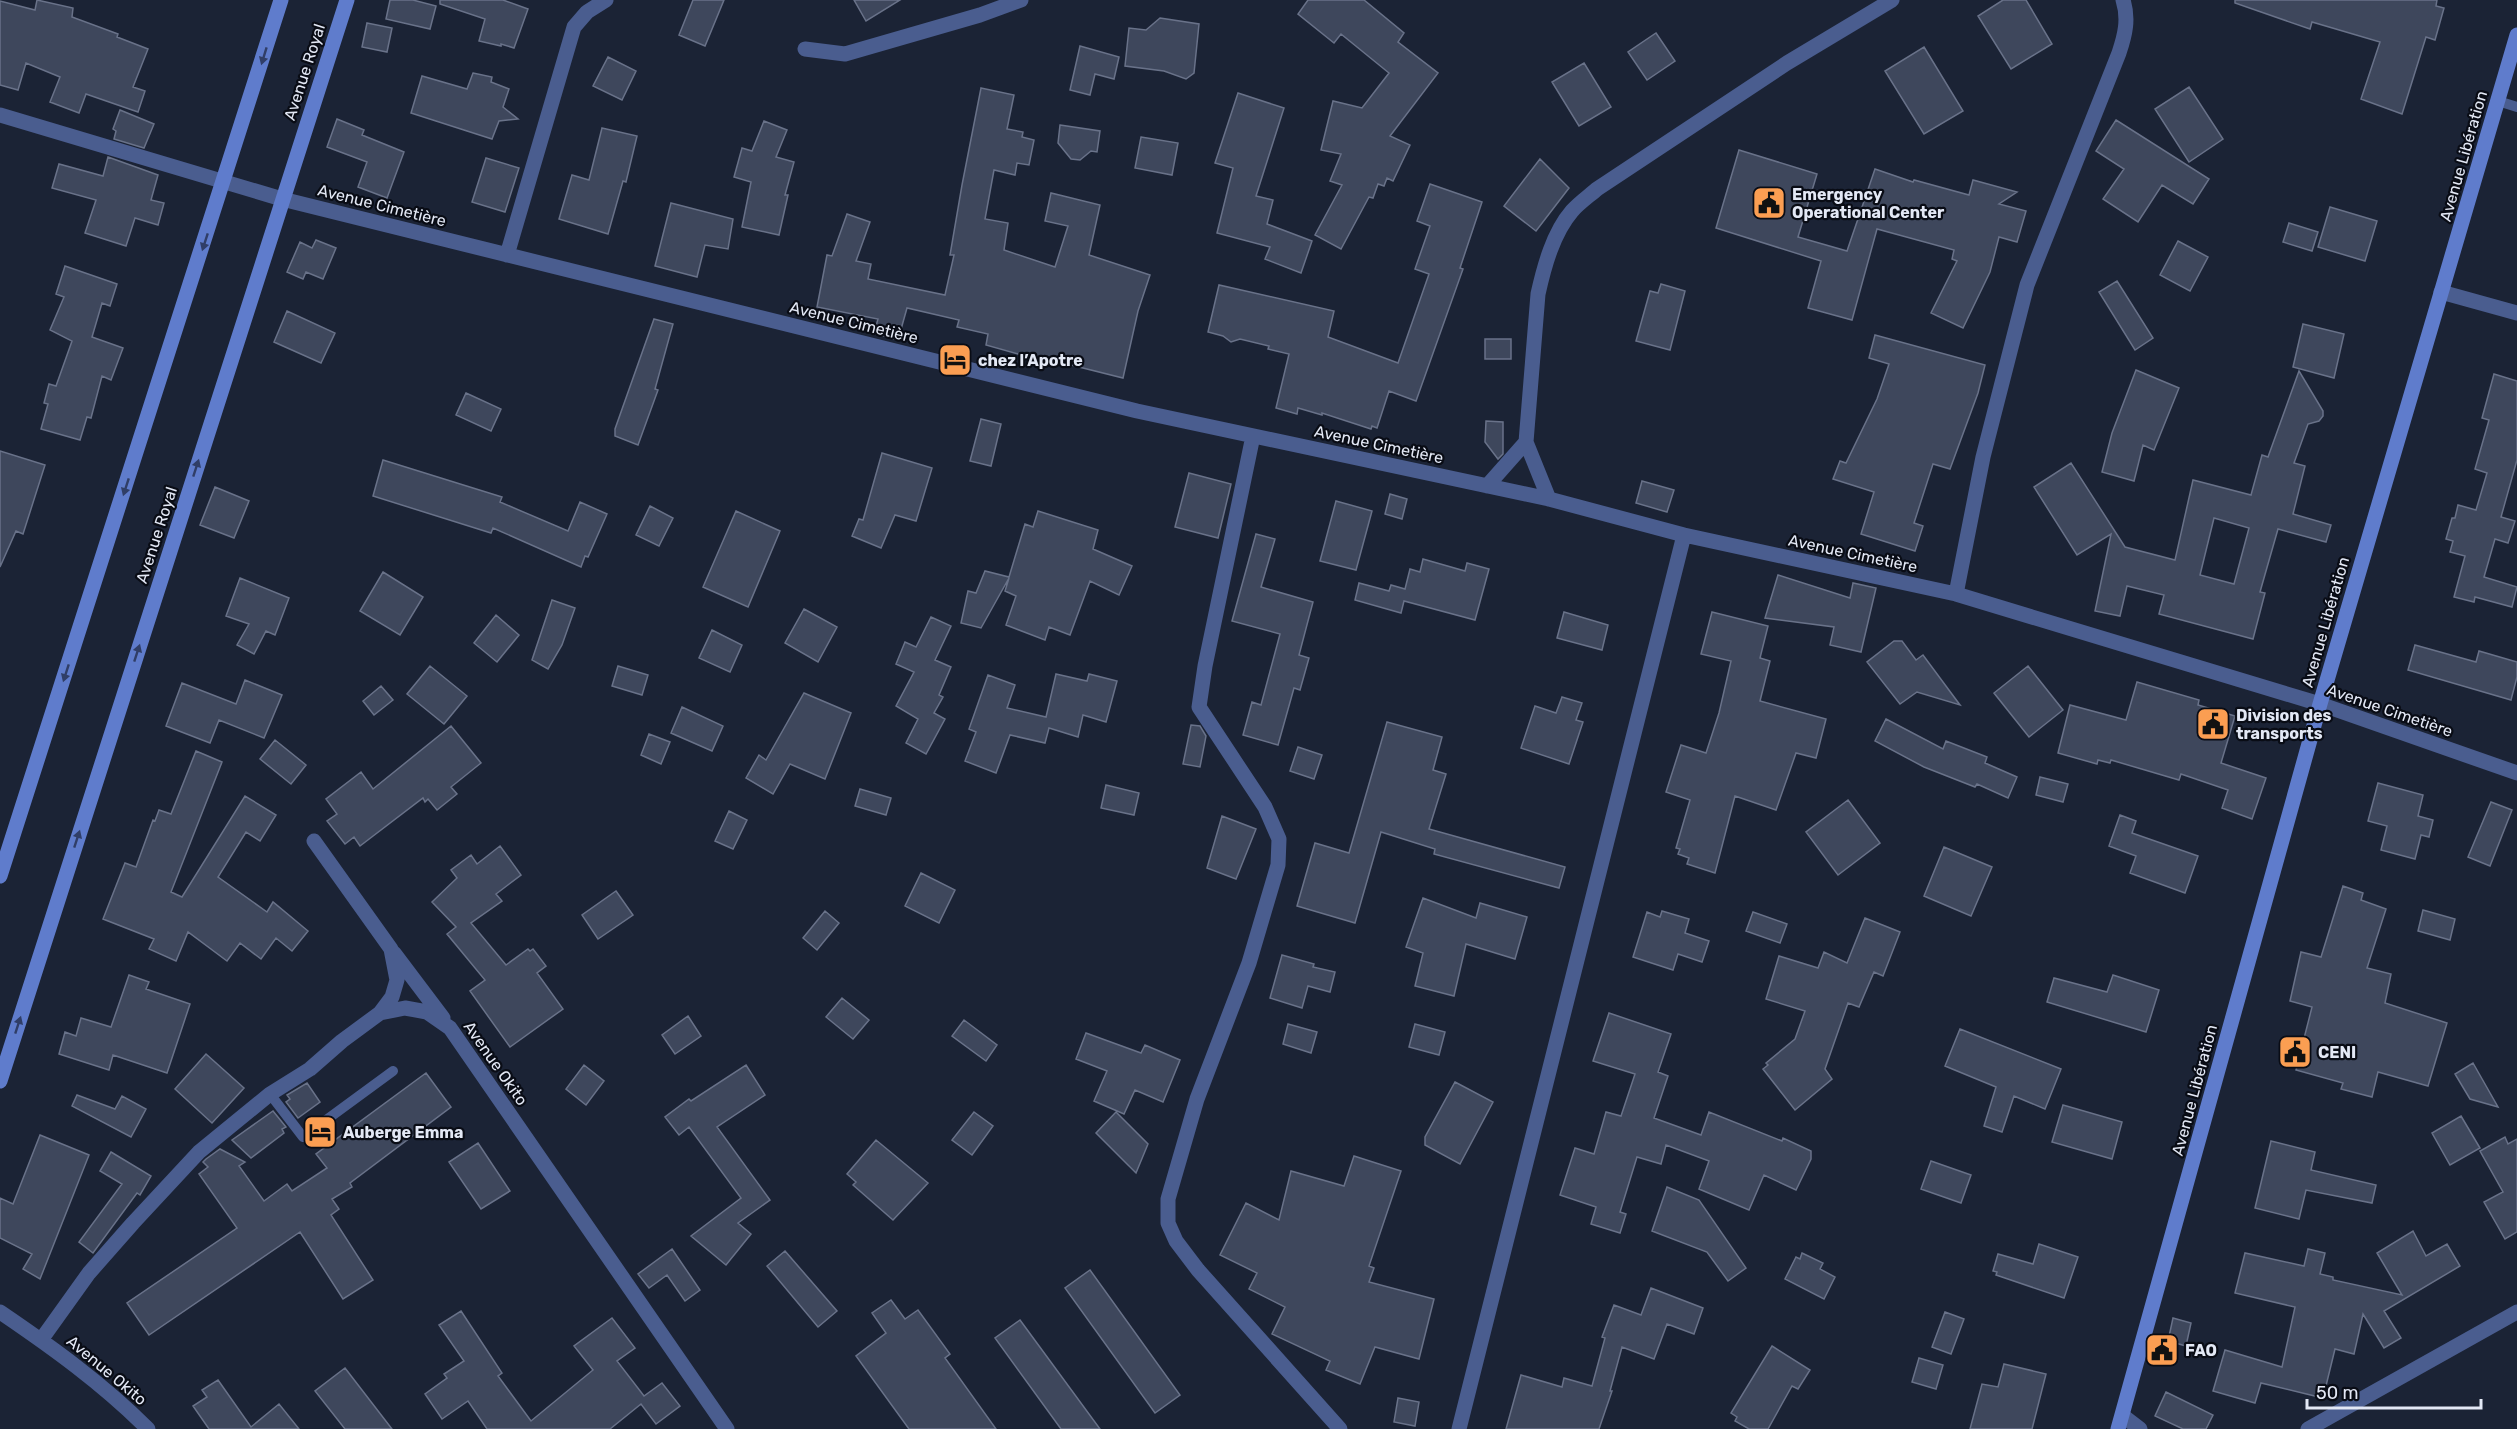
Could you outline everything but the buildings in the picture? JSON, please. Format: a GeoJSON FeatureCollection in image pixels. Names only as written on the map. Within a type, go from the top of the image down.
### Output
{"type":"FeatureCollection","features":[{"type":"Feature","properties":{"kind":"street"},"geometry":{"type":"LineString","coordinates":[[0,876],[281,0]]}},
{"type":"Feature","properties":{"kind":"street","name":"Avenue Royal"},"geometry":{"type":"LineString","coordinates":[[0,1081],[347,0]]}},
{"type":"Feature","properties":{"kind":"street"},"geometry":{"type":"LineString","coordinates":[[507,255],[574,27],[587,12],[606,0]]}},
{"type":"Feature","properties":{"kind":"street"},"geometry":{"type":"LineString","coordinates":[[805,49],[845,54],[959,21],[1021,0]]}},
{"type":"Feature","properties":{"kind":"street"},"geometry":{"type":"LineString","coordinates":[[1549,499],[1526,442],[1538,294],[1554,242],[1571,212],[1597,189],[1777,69],[1892,0]]}},
{"type":"Feature","properties":{"kind":"street"},"geometry":{"type":"LineString","coordinates":[[1956,594],[1983,458],[2027,285],[2119,53],[2126,32],[2127,11],[2123,0]]}},
{"type":"Feature","properties":{"kind":"street","name":"Avenue Libération"},"geometry":{"type":"LineString","coordinates":[[2120,1422],[2320,704],[2517,35]]}},
{"type":"Feature","properties":{"kind":"street","name":"Avenue Cimetière"},"geometry":{"type":"LineString","coordinates":[[0,115],[282,199],[1137,411],[1549,499],[1684,535],[1956,594],[2320,704],[2517,773]]}},
{"type":"Feature","properties":{"kind":"street"},"geometry":{"type":"LineString","coordinates":[[2441,292],[2517,312]]}},
{"type":"Feature","properties":{"kind":"street"},"geometry":{"type":"LineString","coordinates":[[1253,436],[1205,666],[1199,707],[1265,807],[1279,839],[1278,866],[1249,963],[1197,1099],[1168,1199],[1168,1223],[1176,1241],[1198,1270],[1340,1429]]}},
{"type":"Feature","properties":{"kind":"street"},"geometry":{"type":"LineString","coordinates":[[1487,486],[1526,442]]}},
{"type":"Feature","properties":{"kind":"street"},"geometry":{"type":"LineString","coordinates":[[1459,1429],[1684,535]]}},
{"type":"Feature","properties":{"kind":"street"},"geometry":{"type":"LineString","coordinates":[[314,841],[450,1028]]}},
{"type":"Feature","properties":{"kind":"street"},"geometry":{"type":"LineString","coordinates":[[380,1013],[392,997],[397,980],[391,949]]}},
{"type":"Feature","properties":{"kind":"street","name":"Avenue Okito"},"geometry":{"type":"LineString","coordinates":[[42,1340],[89,1273],[199,1152],[270,1094],[310,1069],[342,1041],[380,1013],[405,1008],[427,1012],[450,1028],[719,1427]]}},
{"type":"Feature","properties":{"kind":"street","name":"Avenue Okito"},"geometry":{"type":"LineString","coordinates":[[0,1312],[42,1340],[119,1400],[148,1429]]}},
{"type":"Feature","properties":{"kind":"street"},"geometry":{"type":"LineString","coordinates":[[2308,1429],[2517,1312]]}},
{"type":"Feature","properties":{"kind":"street"},"geometry":{"type":"LineString","coordinates":[[2120,1422],[2140,1429]]}},
{"type":"Feature","properties":{"kind":"lane"},"geometry":{"type":"LineString","coordinates":[[2498,101],[2517,107]]}},
{"type":"Feature","properties":{"kind":"lane"},"geometry":{"type":"LineString","coordinates":[[270,1094],[303,1137],[393,1071]]}},
{"type":"Feature","properties":{"kind":"place","name":"Emergency Operational Center"},"geometry":{"type":"Point","coordinates":[1769,203]}},
{"type":"Feature","properties":{"kind":"place","name":"chez l’Apotre"},"geometry":{"type":"Point","coordinates":[955,360]}},
{"type":"Feature","properties":{"kind":"place","name":"Division des transports"},"geometry":{"type":"Point","coordinates":[2213,724]}},
{"type":"Feature","properties":{"kind":"place","name":"CENI"},"geometry":{"type":"Point","coordinates":[2295,1052]}},
{"type":"Feature","properties":{"kind":"place","name":"Auberge Emma"},"geometry":{"type":"Point","coordinates":[320,1132]}},
{"type":"Feature","properties":{"kind":"place","name":"FAO"},"geometry":{"type":"Point","coordinates":[2162,1350]}}]}
